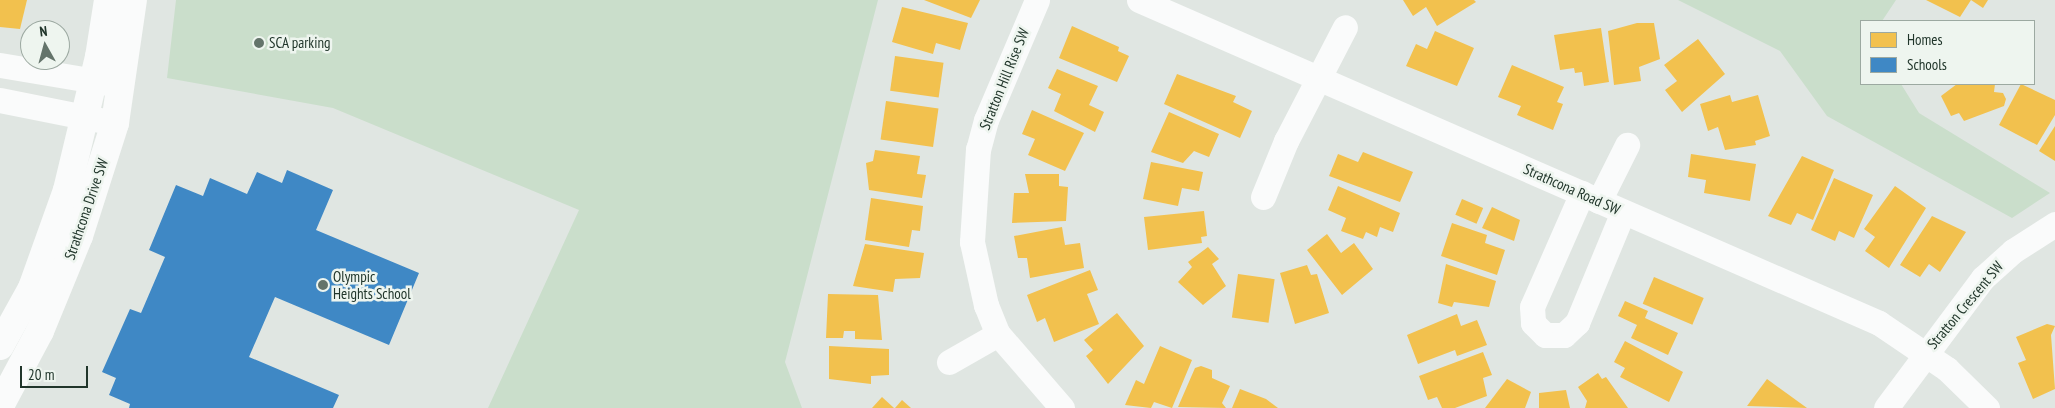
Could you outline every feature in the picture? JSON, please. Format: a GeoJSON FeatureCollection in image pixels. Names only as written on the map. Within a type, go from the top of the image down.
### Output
{"type":"FeatureCollection","features":[{"type":"Feature","properties":{"kind":"street","name":"Strathcona Drive SW"},"geometry":{"type":"LineString","coordinates":[[0,346],[32,288],[52,237],[86,115],[108,0]]}},
{"type":"Feature","properties":{"kind":"street","name":"Strathcona Drive SW"},"geometry":{"type":"LineString","coordinates":[[0,406],[40,331],[80,236],[115,123],[134,0]]}},
{"type":"Feature","properties":{"kind":"street","name":"Stratton Hill Rise SW"},"geometry":{"type":"LineString","coordinates":[[1037,0],[986,120],[972,180],[972,242],[984,297],[998,334],[1062,408]]}},
{"type":"Feature","properties":{"kind":"street","name":"Strathcona Road SW"},"geometry":{"type":"LineString","coordinates":[[1139,0],[1321,77],[1623,212],[1879,323],[1925,352],[1987,408]]}},
{"type":"Feature","properties":{"kind":"street"},"geometry":{"type":"LineString","coordinates":[[1263,197],[1345,28]]}},
{"type":"Feature","properties":{"kind":"street"},"geometry":{"type":"LineString","coordinates":[[0,65],[121,86]]}},
{"type":"Feature","properties":{"kind":"street"},"geometry":{"type":"LineString","coordinates":[[0,100],[86,115],[115,123]]}},
{"type":"Feature","properties":{"kind":"street"},"geometry":{"type":"LineString","coordinates":[[1623,212],[1577,323],[1564,335],[1545,335],[1533,323],[1532,307],[1590,197],[1627,145]]}},
{"type":"Feature","properties":{"kind":"street","name":"Stratton Crescent SW"},"geometry":{"type":"LineString","coordinates":[[1925,352],[1994,266],[2055,224]]}},
{"type":"Feature","properties":{"kind":"street"},"geometry":{"type":"LineString","coordinates":[[949,362],[998,334]]}},
{"type":"Feature","properties":{"kind":"street"},"geometry":{"type":"LineString","coordinates":[[1886,408],[1925,352]]}},
{"type":"Feature","properties":{"kind":"green space"},"geometry":{"type":"Polygon","coordinates":[[[176,0],[878,0],[785,362],[802,408],[488,408],[579,210],[333,108],[167,78],[176,0]]]}},
{"type":"Feature","properties":{"kind":"green space"},"geometry":{"type":"Polygon","coordinates":[[[1678,0],[1896,0],[1883,20],[1860,20],[1860,85],[1902,85],[1919,113],[2050,193],[2012,218],[1827,116],[1780,51],[1678,0]]]}},
{"type":"Feature","properties":{"kind":"building: Homes"},"geometry":{"type":"Polygon","coordinates":[[[0,0],[27,0],[22,20],[20,20],[20,29],[0,27],[0,0]]]}},
{"type":"Feature","properties":{"kind":"building: Homes"},"geometry":{"type":"Polygon","coordinates":[[[924,0],[980,0],[971,18],[924,0]]]}},
{"type":"Feature","properties":{"kind":"building: Homes"},"geometry":{"type":"Polygon","coordinates":[[[1403,0],[1474,0],[1476,2],[1437,26],[1426,7],[1413,16],[1403,0]]]}},
{"type":"Feature","properties":{"kind":"building: Homes"},"geometry":{"type":"Polygon","coordinates":[[[1926,0],[1971,0],[1960,17],[1926,0]]]}},
{"type":"Feature","properties":{"kind":"building: Homes"},"geometry":{"type":"Polygon","coordinates":[[[1971,0],[1988,0],[1983,8],[1971,0]]]}},
{"type":"Feature","properties":{"kind":"building: Homes"},"geometry":{"type":"Polygon","coordinates":[[[902,7],[968,23],[960,50],[936,43],[933,54],[892,42],[902,7]]]}},
{"type":"Feature","properties":{"kind":"building: Homes"},"geometry":{"type":"Polygon","coordinates":[[[1637,23],[1654,23],[1660,59],[1639,67],[1641,81],[1614,85],[1608,31],[1637,23]]]}},
{"type":"Feature","properties":{"kind":"building: Homes"},"geometry":{"type":"Polygon","coordinates":[[[1072,26],[1119,47],[1118,51],[1129,56],[1117,82],[1059,58],[1072,26]]]}},
{"type":"Feature","properties":{"kind":"building: Homes"},"geometry":{"type":"Polygon","coordinates":[[[1601,28],[1609,82],[1584,86],[1582,72],[1575,73],[1574,68],[1560,70],[1554,35],[1601,28]]]}},
{"type":"Feature","properties":{"kind":"building: Homes"},"geometry":{"type":"Polygon","coordinates":[[[1435,31],[1474,48],[1457,86],[1406,66],[1416,44],[1427,49],[1435,31]]]}},
{"type":"Feature","properties":{"kind":"building: Homes"},"geometry":{"type":"Polygon","coordinates":[[[1698,39],[1725,74],[1682,112],[1665,90],[1677,81],[1664,65],[1698,39]]]}},
{"type":"Feature","properties":{"kind":"building: Homes"},"geometry":{"type":"Polygon","coordinates":[[[895,56],[944,63],[939,97],[890,91],[895,56]]]}},
{"type":"Feature","properties":{"kind":"building: Homes"},"geometry":{"type":"Polygon","coordinates":[[[1512,65],[1564,87],[1557,102],[1563,104],[1553,130],[1517,115],[1521,106],[1498,97],[1512,65]]]}},
{"type":"Feature","properties":{"kind":"building: Homes"},"geometry":{"type":"Polygon","coordinates":[[[1057,69],[1098,86],[1089,105],[1104,112],[1095,132],[1054,111],[1061,94],[1048,88],[1057,69]]]}},
{"type":"Feature","properties":{"kind":"building: Homes"},"geometry":{"type":"Polygon","coordinates":[[[1177,74],[1236,96],[1233,102],[1252,111],[1240,138],[1164,104],[1177,74]]]}},
{"type":"Feature","properties":{"kind":"building: Homes"},"geometry":{"type":"Polygon","coordinates":[[[1956,85],[1995,85],[1994,92],[2003,93],[2006,99],[2004,106],[1964,121],[1959,113],[1951,116],[1941,96],[1956,85]]]}},
{"type":"Feature","properties":{"kind":"building: Homes"},"geometry":{"type":"Polygon","coordinates":[[[2020,85],[2055,100],[2055,115],[2037,145],[1999,125],[2020,85]]]}},
{"type":"Feature","properties":{"kind":"building: Homes"},"geometry":{"type":"Polygon","coordinates":[[[1730,95],[1732,102],[1758,95],[1770,136],[1755,141],[1756,145],[1725,150],[1718,127],[1708,131],[1700,104],[1730,95]]]}},
{"type":"Feature","properties":{"kind":"building: Homes"},"geometry":{"type":"Polygon","coordinates":[[[886,101],[938,108],[933,147],[881,140],[886,101]]]}},
{"type":"Feature","properties":{"kind":"building: Homes"},"geometry":{"type":"Polygon","coordinates":[[[1032,110],[1084,133],[1065,171],[1028,155],[1035,139],[1022,134],[1032,110]]]}},
{"type":"Feature","properties":{"kind":"building: Homes"},"geometry":{"type":"Polygon","coordinates":[[[1169,112],[1219,134],[1209,157],[1194,151],[1183,163],[1151,152],[1169,112]]]}},
{"type":"Feature","properties":{"kind":"building: Homes"},"geometry":{"type":"Polygon","coordinates":[[[2055,126],[2055,161],[2039,151],[2055,126]]]}},
{"type":"Feature","properties":{"kind":"building: Homes"},"geometry":{"type":"Polygon","coordinates":[[[875,150],[920,156],[917,174],[926,175],[922,198],[869,190],[866,163],[873,161],[875,150]]]}},
{"type":"Feature","properties":{"kind":"building: Homes"},"geometry":{"type":"Polygon","coordinates":[[[1363,152],[1413,172],[1400,202],[1329,176],[1338,154],[1358,162],[1363,152]]]}},
{"type":"Feature","properties":{"kind":"building: Homes"},"geometry":{"type":"Polygon","coordinates":[[[1691,154],[1756,164],[1750,201],[1704,193],[1706,180],[1688,177],[1691,154]]]}},
{"type":"Feature","properties":{"kind":"building: Homes"},"geometry":{"type":"Polygon","coordinates":[[[1802,156],[1834,170],[1813,220],[1797,213],[1791,225],[1768,216],[1802,156]]]}},
{"type":"Feature","properties":{"kind":"building: Homes"},"geometry":{"type":"Polygon","coordinates":[[[1151,162],[1203,172],[1199,191],[1182,188],[1178,206],[1143,199],[1151,162]]]}},
{"type":"Feature","properties":{"kind":"building: Homes"},"geometry":{"type":"Polygon","coordinates":[[[1025,174],[1059,174],[1059,186],[1068,187],[1066,221],[1012,223],[1014,193],[1029,193],[1025,174]]]}},
{"type":"Feature","properties":{"kind":"building: Homes"},"geometry":{"type":"Polygon","coordinates":[[[1834,178],[1873,195],[1854,238],[1839,231],[1835,241],[1811,230],[1834,178]]]}},
{"type":"Feature","properties":{"kind":"building: Homes"},"geometry":{"type":"Polygon","coordinates":[[[1338,186],[1400,213],[1393,232],[1380,227],[1377,237],[1366,232],[1363,239],[1341,231],[1346,218],[1328,210],[1338,186]]]}},
{"type":"Feature","properties":{"kind":"building: Homes"},"geometry":{"type":"Polygon","coordinates":[[[1895,186],[1926,208],[1889,268],[1865,251],[1875,237],[1864,229],[1895,186]]]}},
{"type":"Feature","properties":{"kind":"building: Homes"},"geometry":{"type":"Polygon","coordinates":[[[871,198],[923,206],[920,231],[912,230],[909,247],[865,240],[871,198]]]}},
{"type":"Feature","properties":{"kind":"building: Homes"},"geometry":{"type":"Polygon","coordinates":[[[1462,199],[1483,208],[1477,224],[1455,215],[1462,199]]]}},
{"type":"Feature","properties":{"kind":"building: Homes"},"geometry":{"type":"Polygon","coordinates":[[[1492,207],[1520,220],[1514,241],[1482,228],[1492,207]]]}},
{"type":"Feature","properties":{"kind":"building: Homes"},"geometry":{"type":"Polygon","coordinates":[[[1204,211],[1207,236],[1201,237],[1202,243],[1148,250],[1144,217],[1204,211]]]}},
{"type":"Feature","properties":{"kind":"building: Homes"},"geometry":{"type":"Polygon","coordinates":[[[1932,216],[1966,232],[1940,272],[1929,264],[1920,277],[1900,265],[1932,216]]]}},
{"type":"Feature","properties":{"kind":"building: Homes"},"geometry":{"type":"Polygon","coordinates":[[[1452,223],[1487,235],[1485,243],[1505,250],[1497,275],[1441,256],[1452,223]]]}},
{"type":"Feature","properties":{"kind":"building: Homes"},"geometry":{"type":"Polygon","coordinates":[[[1062,227],[1065,245],[1080,243],[1084,268],[1030,278],[1027,258],[1018,258],[1014,236],[1062,227]]]}},
{"type":"Feature","properties":{"kind":"building: Homes"},"geometry":{"type":"Polygon","coordinates":[[[1327,234],[1341,253],[1354,243],[1373,269],[1342,295],[1307,250],[1327,234]]]}},
{"type":"Feature","properties":{"kind":"building: Homes"},"geometry":{"type":"Polygon","coordinates":[[[865,244],[924,253],[920,278],[895,279],[893,292],[853,286],[865,244]]]}},
{"type":"Feature","properties":{"kind":"building: Homes"},"geometry":{"type":"Polygon","coordinates":[[[1208,247],[1219,259],[1212,264],[1226,286],[1203,305],[1178,282],[1192,267],[1188,262],[1208,247]]]}},
{"type":"Feature","properties":{"kind":"building: Homes"},"geometry":{"type":"Polygon","coordinates":[[[1446,264],[1496,281],[1489,307],[1454,302],[1452,307],[1438,303],[1446,264]]]}},
{"type":"Feature","properties":{"kind":"building: Homes"},"geometry":{"type":"Polygon","coordinates":[[[1307,265],[1311,275],[1317,274],[1329,313],[1295,324],[1280,273],[1307,265]]]}},
{"type":"Feature","properties":{"kind":"building: Homes"},"geometry":{"type":"Polygon","coordinates":[[[1090,270],[1098,290],[1087,294],[1099,324],[1054,342],[1045,318],[1037,322],[1027,295],[1090,270]]]}},
{"type":"Feature","properties":{"kind":"building: Homes"},"geometry":{"type":"Polygon","coordinates":[[[1238,274],[1275,279],[1269,323],[1232,318],[1238,274]]]}},
{"type":"Feature","properties":{"kind":"building: Homes"},"geometry":{"type":"Polygon","coordinates":[[[1654,277],[1704,298],[1692,325],[1643,304],[1654,277]]]}},
{"type":"Feature","properties":{"kind":"building: Homes"},"geometry":{"type":"Polygon","coordinates":[[[828,294],[878,295],[882,340],[855,339],[855,331],[844,331],[843,338],[826,338],[828,294]]]}},
{"type":"Feature","properties":{"kind":"building: Homes"},"geometry":{"type":"Polygon","coordinates":[[[1625,301],[1648,311],[1645,318],[1678,333],[1668,355],[1631,338],[1637,325],[1618,316],[1625,301]]]}},
{"type":"Feature","properties":{"kind":"building: Homes"},"geometry":{"type":"Polygon","coordinates":[[[1117,313],[1144,346],[1108,384],[1086,356],[1093,350],[1084,340],[1117,313]]]}},
{"type":"Feature","properties":{"kind":"building: Homes"},"geometry":{"type":"Polygon","coordinates":[[[1457,314],[1461,326],[1477,320],[1487,345],[1457,356],[1455,350],[1418,364],[1407,335],[1457,314]]]}},
{"type":"Feature","properties":{"kind":"building: Homes"},"geometry":{"type":"Polygon","coordinates":[[[2047,324],[2055,326],[2051,335],[2055,389],[2033,399],[2018,363],[2026,360],[2016,337],[2047,324]]]}},
{"type":"Feature","properties":{"kind":"building: Homes"},"geometry":{"type":"Polygon","coordinates":[[[1625,341],[1683,372],[1669,402],[1620,377],[1625,368],[1614,362],[1625,341]]]}},
{"type":"Feature","properties":{"kind":"building: Homes"},"geometry":{"type":"Polygon","coordinates":[[[829,346],[889,349],[889,375],[871,376],[871,384],[829,379],[829,346]]]}},
{"type":"Feature","properties":{"kind":"building: Homes"},"geometry":{"type":"Polygon","coordinates":[[[1160,346],[1192,360],[1172,408],[1154,402],[1151,408],[1125,405],[1136,380],[1144,384],[1160,346]]]}},
{"type":"Feature","properties":{"kind":"building: Homes"},"geometry":{"type":"Polygon","coordinates":[[[1483,352],[1492,375],[1483,378],[1487,396],[1455,408],[1442,408],[1437,397],[1428,400],[1419,376],[1483,352]]]}},
{"type":"Feature","properties":{"kind":"building: Homes"},"geometry":{"type":"Polygon","coordinates":[[[1201,366],[1212,370],[1212,378],[1230,386],[1222,403],[1226,408],[1178,407],[1195,368],[1201,366]]]}},
{"type":"Feature","properties":{"kind":"building: Homes"},"geometry":{"type":"Polygon","coordinates":[[[1598,373],[1602,379],[1606,377],[1628,408],[1585,408],[1587,401],[1578,387],[1598,373]]]}},
{"type":"Feature","properties":{"kind":"building: Homes"},"geometry":{"type":"Polygon","coordinates":[[[1507,379],[1531,392],[1525,408],[1485,408],[1507,379]]]}},
{"type":"Feature","properties":{"kind":"building: Homes"},"geometry":{"type":"Polygon","coordinates":[[[1767,379],[1807,408],[1747,406],[1767,379]]]}},
{"type":"Feature","properties":{"kind":"building: Homes"},"geometry":{"type":"Polygon","coordinates":[[[1240,389],[1266,399],[1278,408],[1232,408],[1240,389]]]}},
{"type":"Feature","properties":{"kind":"building: Homes"},"geometry":{"type":"Polygon","coordinates":[[[1566,390],[1570,408],[1539,408],[1539,393],[1566,390]]]}},
{"type":"Feature","properties":{"kind":"building: Homes"},"geometry":{"type":"Polygon","coordinates":[[[882,397],[894,408],[872,408],[882,397]]]}},
{"type":"Feature","properties":{"kind":"building: Homes"},"geometry":{"type":"Polygon","coordinates":[[[902,400],[911,408],[895,408],[902,400]]]}},
{"type":"Feature","properties":{"kind":"building: Schools"},"geometry":{"type":"Polygon","coordinates":[[[287,170],[333,190],[316,230],[419,273],[389,345],[275,297],[249,357],[339,395],[333,408],[129,408],[130,404],[109,395],[116,378],[102,372],[130,309],[141,313],[165,257],[149,250],[176,185],[203,196],[210,178],[247,194],[257,172],[282,183],[287,170]]]}},
{"type":"Feature","properties":{"kind":"place","name":"SCA parking"},"geometry":{"type":"Point","coordinates":[259,43]}},
{"type":"Feature","properties":{"kind":"place","name":"Olympic Heights School"},"geometry":{"type":"Point","coordinates":[323,285]}}]}
